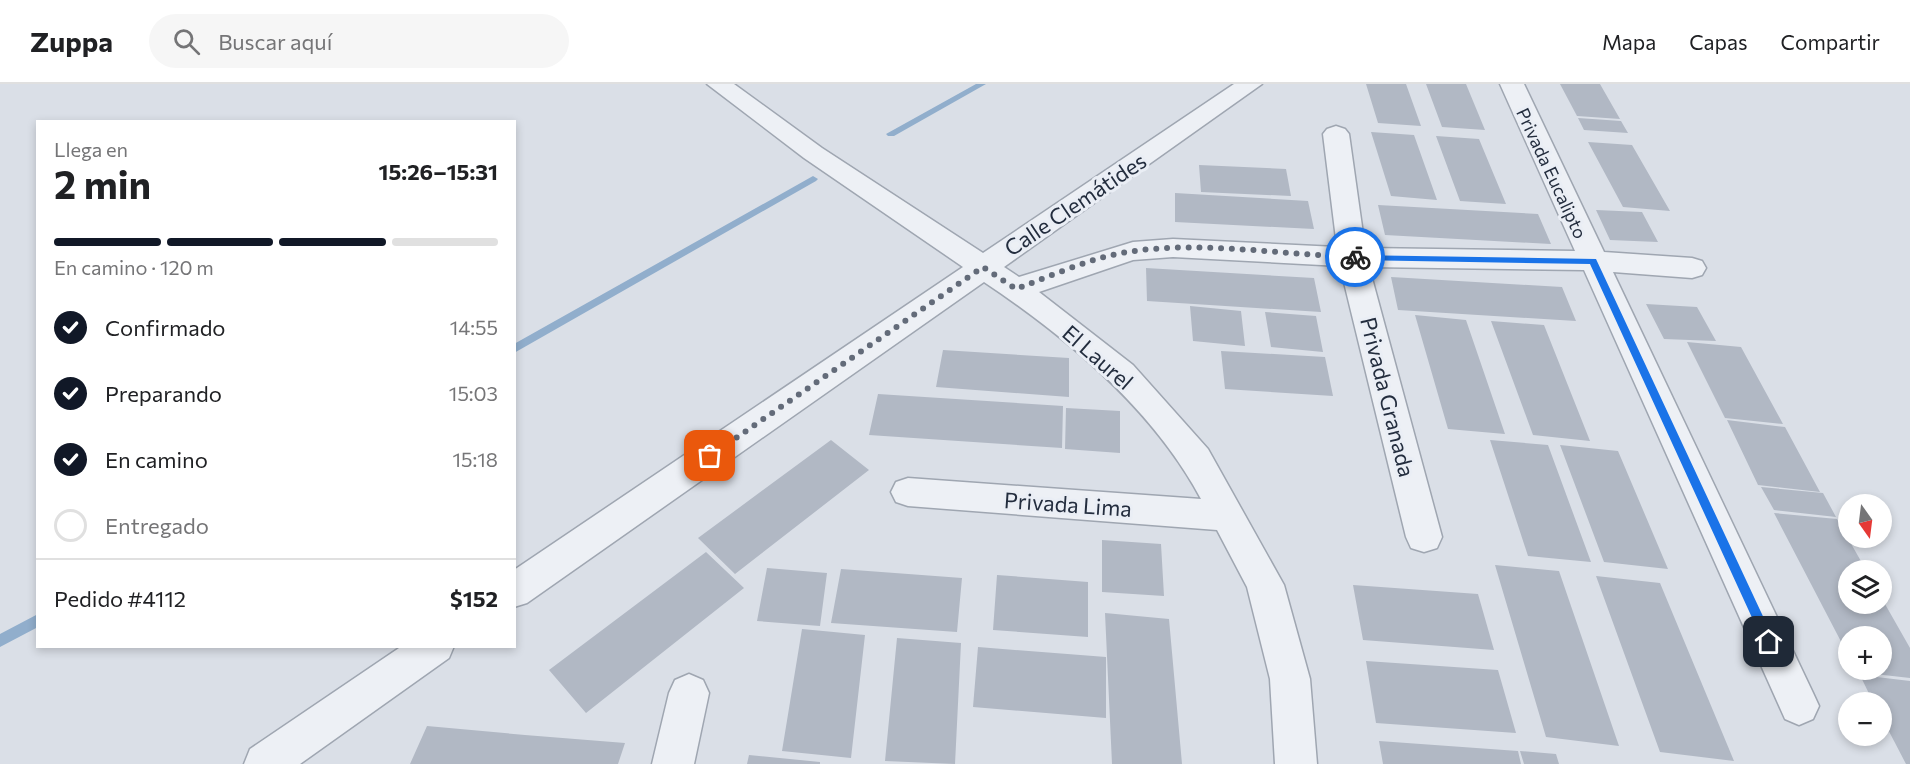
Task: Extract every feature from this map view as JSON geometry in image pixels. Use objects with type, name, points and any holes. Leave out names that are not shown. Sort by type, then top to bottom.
[{"type":"street","name":"Calle Clemátides","points":[[516,590],[1250,84]]},
{"type":"street","name":"Privada Eucalipto","points":[[1512,84],[1799,706]]},
{"type":"street","name":"El Laurel","points":[[723,85],[813,153],[1016,289],[1122,373],[1196,458],[1265,585],[1290,679],[1296,764]]},
{"type":"street","name":"Privada Granada","points":[[1336,134],[1352,257],[1424,537]]},
{"type":"street","points":[[1016,289],[1096,261],[1133,251],[1173,248],[1352,257],[1593,261],[1692,268]]},
{"type":"street","name":"Privada Lima","points":[[908,492],[1228,516]]},
{"type":"street","points":[[265,764],[432,648]]},
{"type":"street","points":[[673,764],[689,693]]},
{"type":"building","points":[[1366,84],[1406,84],[1421,126],[1378,123]]},
{"type":"building","points":[[1426,84],[1466,84],[1485,130],[1442,127]]},
{"type":"building","points":[[1560,84],[1600,84],[1620,119],[1577,116]]},
{"type":"building","points":[[1578,118],[1621,121],[1628,133],[1584,130]]},
{"type":"building","points":[[1371,132],[1414,135],[1437,200],[1391,196]]},
{"type":"building","points":[[1436,136],[1479,139],[1506,204],[1460,201]]},
{"type":"building","points":[[1588,142],[1632,145],[1670,211],[1623,207]]},
{"type":"building","points":[[1199,165],[1286,169],[1291,196],[1201,192]]},
{"type":"building","points":[[1175,193],[1308,201],[1314,229],[1175,222]]},
{"type":"building","points":[[1378,205],[1538,214],[1551,244],[1385,235]]},
{"type":"building","points":[[1596,210],[1642,212],[1658,242],[1610,240]]},
{"type":"building","points":[[1146,268],[1314,278],[1321,312],[1147,301]]},
{"type":"building","points":[[1391,277],[1562,287],[1576,321],[1398,310]]},
{"type":"building","points":[[1646,304],[1697,307],[1716,341],[1664,339]]},
{"type":"building","points":[[1190,306],[1241,311],[1245,346],[1193,341]]},
{"type":"building","points":[[1265,312],[1316,316],[1323,352],[1271,347]]},
{"type":"building","points":[[1415,315],[1466,320],[1505,434],[1448,429]]},
{"type":"building","points":[[1491,321],[1544,325],[1590,441],[1533,435]]},
{"type":"building","points":[[1687,342],[1741,347],[1783,424],[1725,418]]},
{"type":"building","points":[[943,350],[1069,358],[1069,397],[936,387]]},
{"type":"building","points":[[1221,351],[1325,357],[1333,396],[1225,389]]},
{"type":"building","points":[[878,394],[1063,406],[1062,448],[869,435]]},
{"type":"building","points":[[1066,408],[1120,411],[1120,453],[1065,449]]},
{"type":"building","points":[[1727,420],[1785,427],[1820,492],[1758,485]]},
{"type":"building","points":[[831,440],[869,470],[735,574],[698,538]]},
{"type":"building","points":[[1490,440],[1548,445],[1591,562],[1528,556]]},
{"type":"building","points":[[1560,445],[1618,451],[1668,569],[1604,562]]},
{"type":"building","points":[[1761,487],[1823,493],[1836,517],[1774,510]]},
{"type":"building","points":[[1774,513],[1837,519],[1838,548],[1853,548],[1860,560],[1838,560],[1838,614],[1891,614],[1910,648],[1910,678],[1892,676],[1892,626],[1838,626],[1838,636]]},
{"type":"building","points":[[1102,540],[1161,544],[1164,596],[1102,592]]},
{"type":"building","points":[[706,552],[744,588],[586,713],[549,670]]},
{"type":"building","points":[[1495,565],[1559,571],[1619,746],[1546,737]]},
{"type":"building","points":[[767,568],[827,573],[820,626],[757,621]]},
{"type":"building","points":[[841,569],[962,578],[957,632],[831,623]]},
{"type":"building","points":[[997,575],[1088,582],[1088,637],[993,630]]},
{"type":"building","points":[[1596,576],[1660,583],[1734,761],[1660,752]]},
{"type":"building","points":[[1353,585],[1478,594],[1494,650],[1363,640]]},
{"type":"building","points":[[1105,613],[1169,619],[1182,764],[1112,764]]},
{"type":"building","points":[[802,629],[865,635],[851,758],[782,751]]},
{"type":"building","points":[[897,638],[961,643],[955,764],[885,761]]},
{"type":"building","points":[[978,647],[1106,657],[1106,718],[973,707]]},
{"type":"building","points":[[1366,661],[1498,670],[1516,733],[1376,723]]},
{"type":"building","points":[[1862,680],[1910,681],[1910,764],[1906,764],[1892,737],[1892,692],[1868,692]]},
{"type":"building","points":[[427,726],[625,743],[618,764],[410,764]]},
{"type":"building","points":[[1379,741],[1518,751],[1521,764],[1383,764]]},
{"type":"building","points":[[1520,751],[1556,754],[1559,764],[1524,764]]},
{"type":"building","points":[[749,755],[820,762],[820,764],[747,764]]},
{"type":"waterway","points":[[891,134],[982,84]]},
{"type":"waterway","points":[[516,348],[813,179]]},
{"type":"waterway","points":[[0,641],[36,621]]},
{"type":"way so far","points":[[710,456],[983,267],[1016,289],[1096,261],[1133,251],[1173,248],[1355,257]]},
{"type":"route","points":[[1355,257],[1593,261],[1769,642]]}]
